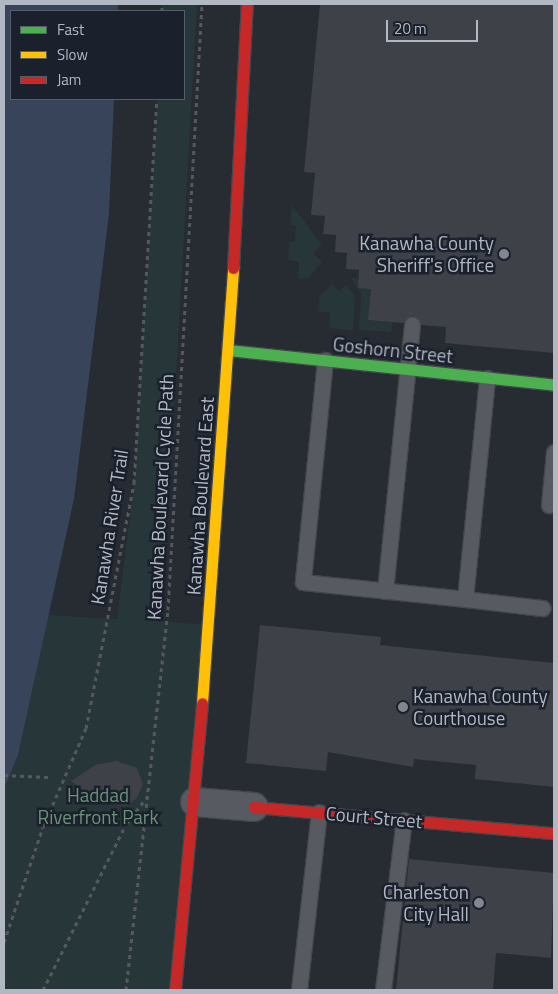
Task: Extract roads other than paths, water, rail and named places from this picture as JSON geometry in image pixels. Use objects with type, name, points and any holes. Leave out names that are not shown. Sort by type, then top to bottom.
[{"type":"main road","name":"Kanawha Boulevard East","points":[[175,990],[194,802],[229,350],[247,4]]},
{"type":"main road","name":"Goshorn Street","points":[[229,350],[554,384]]},
{"type":"main road","name":"Court Street","points":[[254,807],[554,833]]},
{"type":"street","name":"Court Street","points":[[194,802],[254,807]]},
{"type":"lane","points":[[385,591],[412,324]]},
{"type":"lane","points":[[325,360],[303,582],[542,608]]},
{"type":"lane","points":[[465,599],[486,378]]},
{"type":"lane","points":[[549,504],[554,452]]},
{"type":"lane","points":[[299,990],[319,812]]},
{"type":"lane","points":[[383,990],[404,820]]},
{"type":"water","points":[[4,4],[118,4],[118,10],[10,10],[10,100],[114,100],[109,214],[74,499],[18,755],[4,789]]},
{"type":"place","name":"Kanawha County Sheriff's Office","points":[[504,254]]},
{"type":"place","name":"Kanawha County Courthouse","points":[[403,707]]},
{"type":"place","name":"Charleston City Hall","points":[[479,903]]},
{"type":"park label","name":"Haddad Riverfront Park","points":[[98,806]]}]
